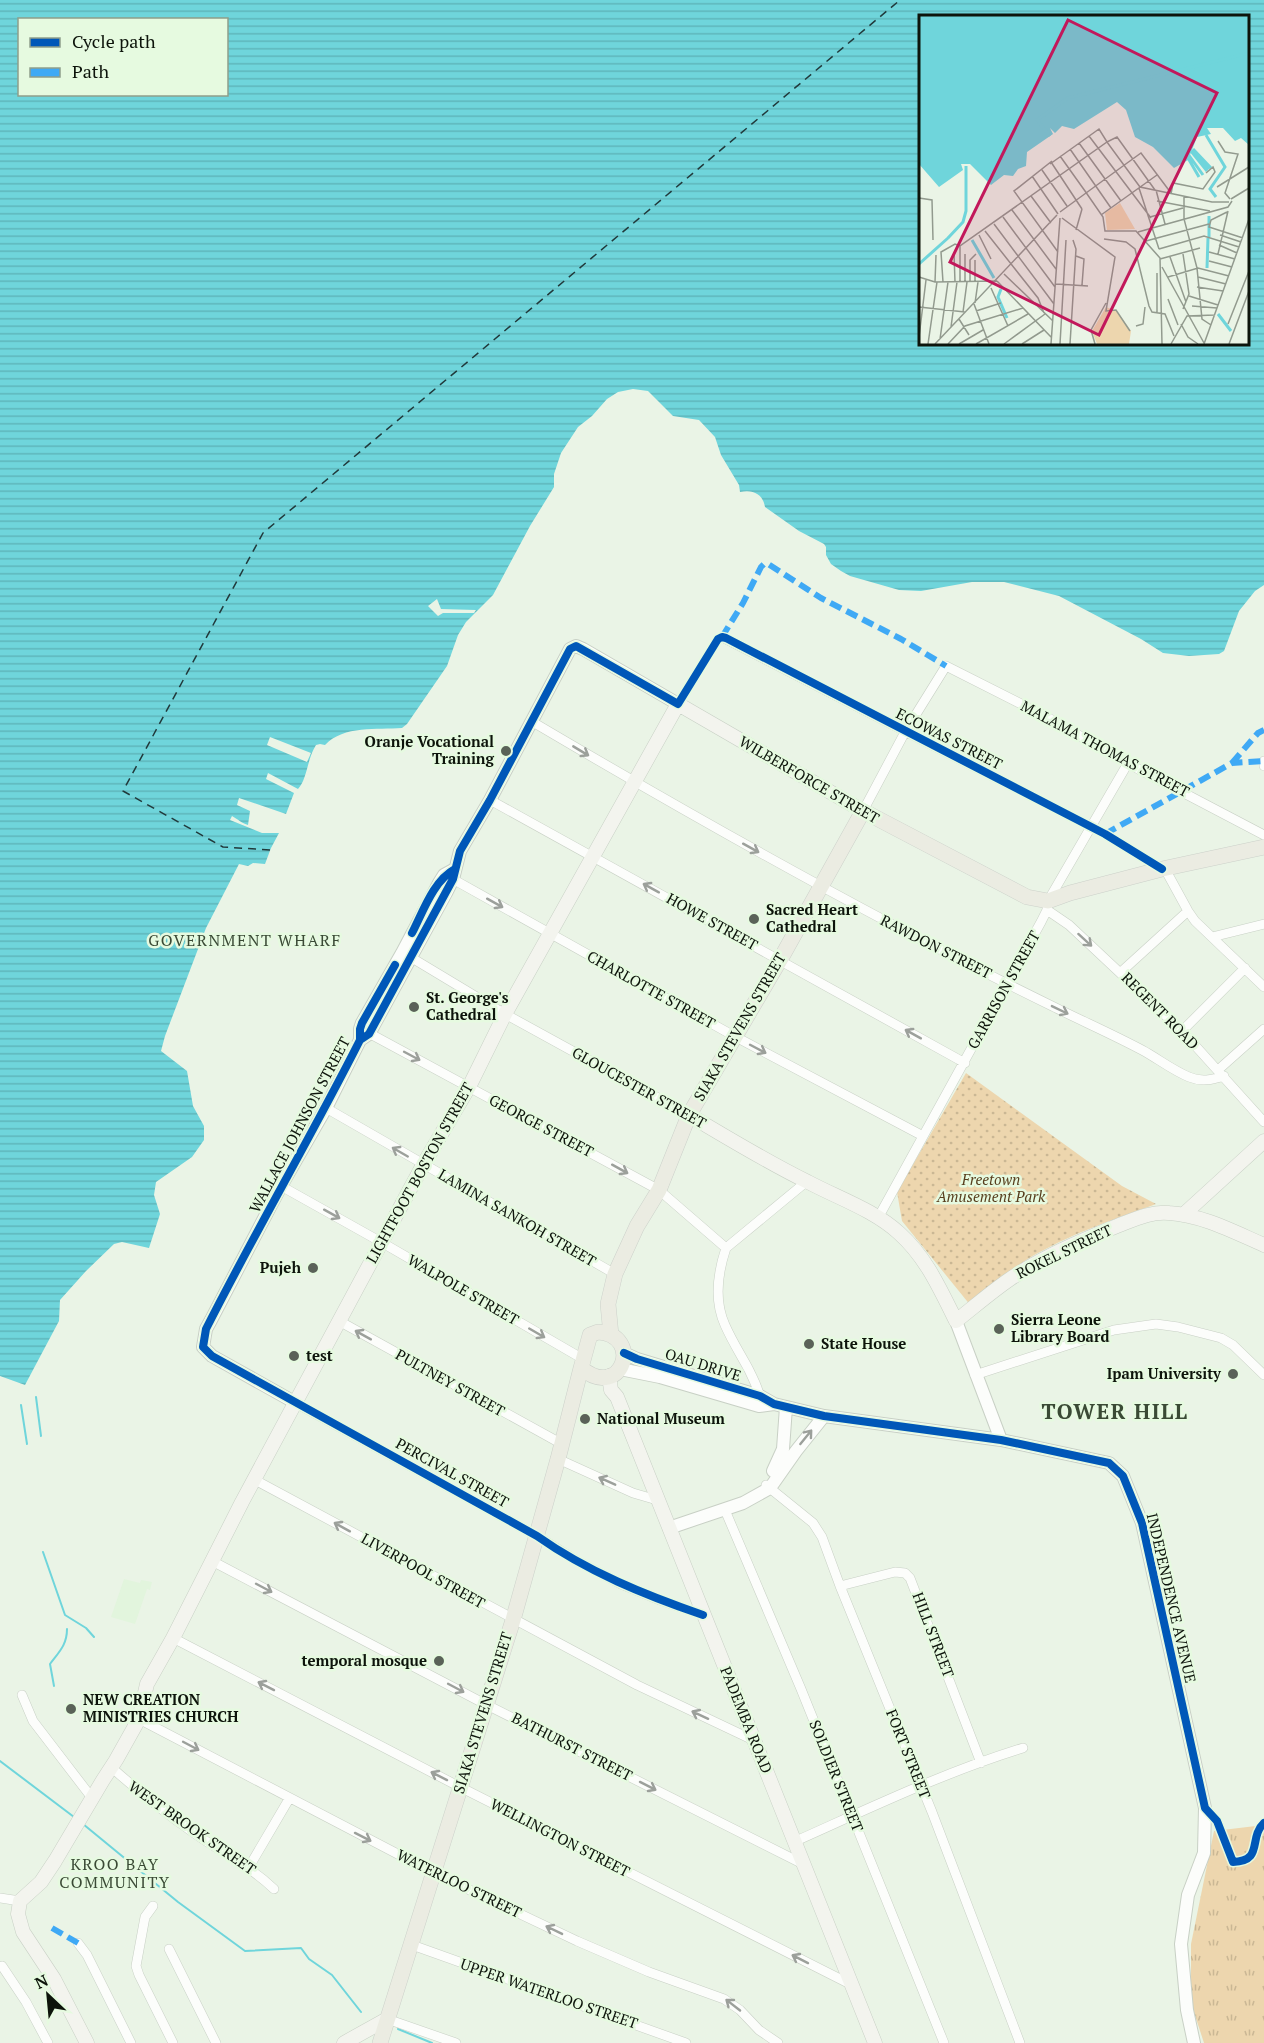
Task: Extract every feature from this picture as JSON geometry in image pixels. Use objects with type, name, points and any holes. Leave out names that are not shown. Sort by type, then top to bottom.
[{"type":"main road","name":"LIGHTFOOT BOSTON STREET","points":[[20,1901],[41,1882],[139,1719],[147,1684],[339,1321],[423,1165],[469,1087],[505,1014],[636,783],[678,704]]},
{"type":"main road","name":"WILBERFORCE STREET","points":[[678,704],[863,812],[1048,906]]},
{"type":"main road","name":"SIAKA STEVENS STREET","points":[[611,1335],[608,1304],[615,1274],[637,1226],[659,1190],[688,1115],[780,960],[819,886],[863,812]]},
{"type":"main road","points":[[1048,906],[1070,893],[1163,869],[1264,847]]},
{"type":"main road","name":"GLOUCESTER STREET","points":[[688,1115],[806,1182],[878,1218],[898,1232],[916,1251],[935,1278],[956,1321]]},
{"type":"main road","points":[[1183,1215],[1264,1141]]},
{"type":"main road","name":"ROKEL STREET","points":[[956,1321],[1010,1279],[1072,1245],[1151,1214],[1168,1212],[1183,1215],[1215,1224],[1264,1245]]},
{"type":"main road","name":"SIAKA STEVENS STREET","points":[[590,1335],[598,1317],[608,1304]]},
{"type":"main road","points":[[571,1404],[623,1364],[622,1345],[611,1335],[598,1332],[590,1335],[582,1364],[606,1375]]},
{"type":"main road","name":"SIAKA STEVENS STREET","points":[[380,2043],[513,1620],[558,1460],[582,1364]]},
{"type":"main road","name":"PADEMBA ROAD","points":[[606,1375],[604,1392],[617,1397],[753,1740],[806,1865],[875,2043]]},
{"type":"main road","points":[[20,1901],[18,1914],[23,1932],[54,1979],[87,2043]]},
{"type":"main road","points":[[344,2043],[387,2019]]},
{"type":"street","name":"LIGHTFOOT BOSTON STREET","points":[[678,704],[698,668],[718,639],[722,637]]},
{"type":"street","name":"ECOWAS STREET","points":[[722,637],[1091,826],[1163,869]]},
{"type":"street","name":"WILBERFORCE STREET","points":[[576,646],[678,704]]},
{"type":"street","name":"WALLACE JOHNSON STREET","points":[[204,1337],[281,1186],[326,1108],[363,1034],[451,874],[460,851],[490,800],[570,650],[576,646]]},
{"type":"street","name":"SIAKA STEVENS STREET","points":[[863,812],[905,732],[946,666]]},
{"type":"street","name":"MALAMA THOMAS STREET","points":[[946,666],[1045,716],[1264,835]]},
{"type":"street","name":"RAWDON STREET","points":[[531,721],[819,886],[1007,984],[1141,1050],[1189,1077],[1213,1080],[1221,1073]]},
{"type":"street","name":"GARRISON STREET","points":[[878,1218],[1128,762]]},
{"type":"street","name":"HOWE STREET","points":[[490,800],[964,1063]]},
{"type":"street","points":[[1163,869],[1188,911],[1264,987]]},
{"type":"street","name":"CHARLOTTE STREET","points":[[451,874],[551,934],[734,1036],[923,1136]]},
{"type":"street","name":"REGENT ROAD","points":[[1048,906],[1182,1031],[1264,1122]]},
{"type":"street","points":[[1121,972],[1188,911]]},
{"type":"street","points":[[1212,937],[1264,924]]},
{"type":"street","name":"GLOUCESTER STREET","points":[[407,955],[505,1014],[688,1115]]},
{"type":"street","points":[[1182,1031],[1245,968]]},
{"type":"street","points":[[1221,1073],[1264,1029]]},
{"type":"street","name":"GEORGE STREET","points":[[363,1034],[469,1087],[659,1190],[726,1248]]},
{"type":"street","name":"LAMINA SANKOH STREET","points":[[326,1108],[615,1274]]},
{"type":"street","points":[[760,1401],[752,1377],[723,1322],[720,1308],[719,1275],[726,1248],[806,1182]]},
{"type":"street","name":"WALPOLE STREET","points":[[281,1186],[381,1242],[582,1364]]},
{"type":"street","name":"PULTNEY STREET","points":[[339,1321],[562,1444]]},
{"type":"street","points":[[956,1321],[1001,1440]]},
{"type":"street","points":[[975,1375],[1114,1330],[1155,1324],[1178,1327],[1221,1338],[1233,1345],[1264,1375]]},
{"type":"street","name":"PERCIVAL STREET","points":[[204,1337],[202,1347],[212,1356],[537,1536],[577,1561],[621,1584],[703,1615]]},
{"type":"street","name":"OAU DRIVE","points":[[624,1353],[760,1401]]},
{"type":"street","name":"OAU DRIVE","points":[[606,1375],[660,1377],[780,1405]]},
{"type":"street","points":[[767,1488],[783,1449],[780,1405]]},
{"type":"street","name":"INDEPENDENCE AVENUE","points":[[780,1405],[824,1416],[1001,1440],[1109,1462],[1123,1476],[1142,1523],[1205,1808],[1217,1821],[1233,1862],[1244,1862],[1252,1855],[1258,1830],[1264,1823]]},
{"type":"street","points":[[669,1528],[751,1500],[767,1488],[824,1416]]},
{"type":"street","points":[[558,1460],[633,1493],[657,1500]]},
{"type":"street","name":"LIVERPOOL STREET","points":[[255,1480],[637,1686],[753,1740]]},
{"type":"street","name":"FORT STREET","points":[[767,1488],[818,1530],[1020,2043]]},
{"type":"street","name":"SOLDIER STREET","points":[[725,1510],[752,1570],[944,2043]]},
{"type":"street","name":"BATHURST STREET","points":[[212,1561],[485,1704],[806,1865]]},
{"type":"street","name":"HILL STREET","points":[[840,1586],[895,1572],[905,1573],[910,1578],[981,1762]]},
{"type":"street","name":"WELLINGTON STREET","points":[[173,1638],[460,1787],[852,1985]]},
{"type":"street","points":[[22,1695],[33,1720],[92,1798]]},
{"type":"street","name":"WATERLOO STREET","points":[[139,1719],[434,1873],[577,1941],[650,1972],[724,1998],[740,2010],[759,2030],[778,2043]]},
{"type":"street","points":[[796,1841],[981,1762],[1023,1748]]},
{"type":"street","name":"WEST BROOK STREET","points":[[111,1767],[194,1833],[249,1867],[274,1889]]},
{"type":"street","points":[[249,1867],[289,1799]]},
{"type":"street","points":[[1194,2043],[1187,2010],[1181,1944],[1188,1896],[1204,1853],[1205,1808]]},
{"type":"street","points":[[0,1898],[20,1901]]},
{"type":"street","points":[[153,1906],[145,1917],[136,1966],[173,2043]]},
{"type":"street","points":[[78,1944],[87,1955],[130,2043]]},
{"type":"street","name":"UPPER WATERLOO STREET","points":[[412,1945],[687,2043]]},
{"type":"street","points":[[169,1949],[216,2043]]},
{"type":"street","points":[[2,1966],[26,2002],[48,2043]]},
{"type":"street","points":[[387,2019],[456,2043]]},
{"type":"shaded area","points":[[124,1579],[140,1583],[141,1580],[152,1582],[150,1590],[147,1589],[135,1624],[111,1617]]},
{"type":"green space","name":"Freetown Amusement Park","points":[[966,1073],[1122,1186],[1156,1204],[1086,1230],[1036,1254],[1007,1274],[971,1306],[902,1221],[897,1192]]},
{"type":"green space","points":[[1264,1825],[1264,2043],[1204,2043],[1191,2003],[1191,1944],[1214,1831]]},
{"type":"water","points":[[0,0],[1264,0],[1264,585],[1255,591],[1239,611],[1224,651],[1219,654],[1189,656],[1163,653],[1059,596],[1004,582],[972,582],[921,591],[899,590],[850,576],[831,564],[824,544],[799,531],[765,507],[757,494],[749,491],[740,492],[739,485],[721,455],[715,437],[699,420],[673,416],[648,391],[633,389],[618,392],[607,399],[592,416],[578,427],[561,453],[554,474],[554,487],[493,595],[466,622],[458,635],[447,666],[407,724],[402,728],[351,731],[325,745],[316,745],[298,789],[268,773],[266,779],[294,793],[286,814],[239,798],[237,805],[250,811],[248,825],[232,816],[230,820],[262,833],[279,833],[265,864],[253,863],[248,866],[239,864],[206,928],[161,1051],[187,1071],[193,1106],[204,1126],[204,1140],[192,1157],[156,1182],[154,1195],[160,1214],[149,1248],[122,1242],[114,1244],[60,1300],[59,1321],[25,1385],[0,1376]]},
{"type":"pier","points":[[437,599],[441,609],[476,610],[474,613],[443,613],[438,616],[428,606]]},
{"type":"pier","points":[[270,737],[311,753],[307,762],[267,745]]},
{"type":"waterway","points":[[36,1397],[41,1436]]},
{"type":"waterway","points":[[21,1405],[27,1444]]},
{"type":"waterway","points":[[43,1552],[65,1615],[86,1628],[94,1637]]},
{"type":"waterway","points":[[54,1686],[50,1664],[64,1644],[67,1629]]},
{"type":"waterway","points":[[0,1761],[74,1817]]},
{"type":"waterway","points":[[83,1824],[178,1902],[245,1951],[301,1948],[309,1959],[332,1975],[361,2012]]},
{"type":"waterway","points":[[398,2029],[432,2043]]},
{"type":"ferry route","points":[[270,850],[223,847],[123,791],[263,533],[900,0]]},
{"type":"marked path","points":[[722,637],[761,567],[768,564],[821,598],[901,639],[946,666]]},
{"type":"marked path","points":[[1232,763],[1258,733],[1264,730]]},
{"type":"marked path","points":[[1105,834],[1232,763],[1263,761]]},
{"type":"marked path","points":[[52,1928],[78,1943]]},
{"type":"cycle path","points":[[360,1040],[369,1034],[453,879],[460,851],[490,800],[570,649],[576,646],[678,704],[718,639],[726,638],[1105,834],[1162,869]]},
{"type":"cycle path","points":[[412,933],[435,889],[447,874],[455,869]]},
{"type":"cycle path","points":[[395,965],[362,1023],[360,1040],[206,1329],[203,1347],[212,1356],[537,1536],[576,1561],[638,1591],[703,1615]]},
{"type":"cycle path","points":[[624,1353],[637,1359],[760,1396],[774,1404],[824,1416],[1001,1440],[1109,1463],[1123,1476],[1142,1523],[1205,1808],[1217,1821],[1233,1862],[1249,1858],[1259,1829],[1264,1823]]},
{"type":"place","name":"Oranje Vocational Training","points":[[506,751]]},
{"type":"place","name":"Sacred Heart Cathedral","points":[[754,919]]},
{"type":"place","name":"St. George's Cathedral","points":[[414,1007]]},
{"type":"place","name":"Pujeh","points":[[313,1268]]},
{"type":"place","name":"Sierra Leone Library Board","points":[[999,1329]]},
{"type":"place","name":"State House","points":[[809,1344]]},
{"type":"place","name":"test","points":[[294,1356]]},
{"type":"place","name":"Ipam University","points":[[1233,1374]]},
{"type":"place","name":"National Museum","points":[[585,1419]]},
{"type":"place","name":"temporal mosque","points":[[439,1661]]},
{"type":"place","name":"NEW CREATION MINISTRIES CHURCH","points":[[71,1709]]},
{"type":"district","name":"GOVERNMENT WHARF","points":[[245,940]]},
{"type":"district","name":"TOWER HILL","points":[[1115,1412]]},
{"type":"district","name":"KROO BAY COMMUNITY","points":[[115,1873]]}]
